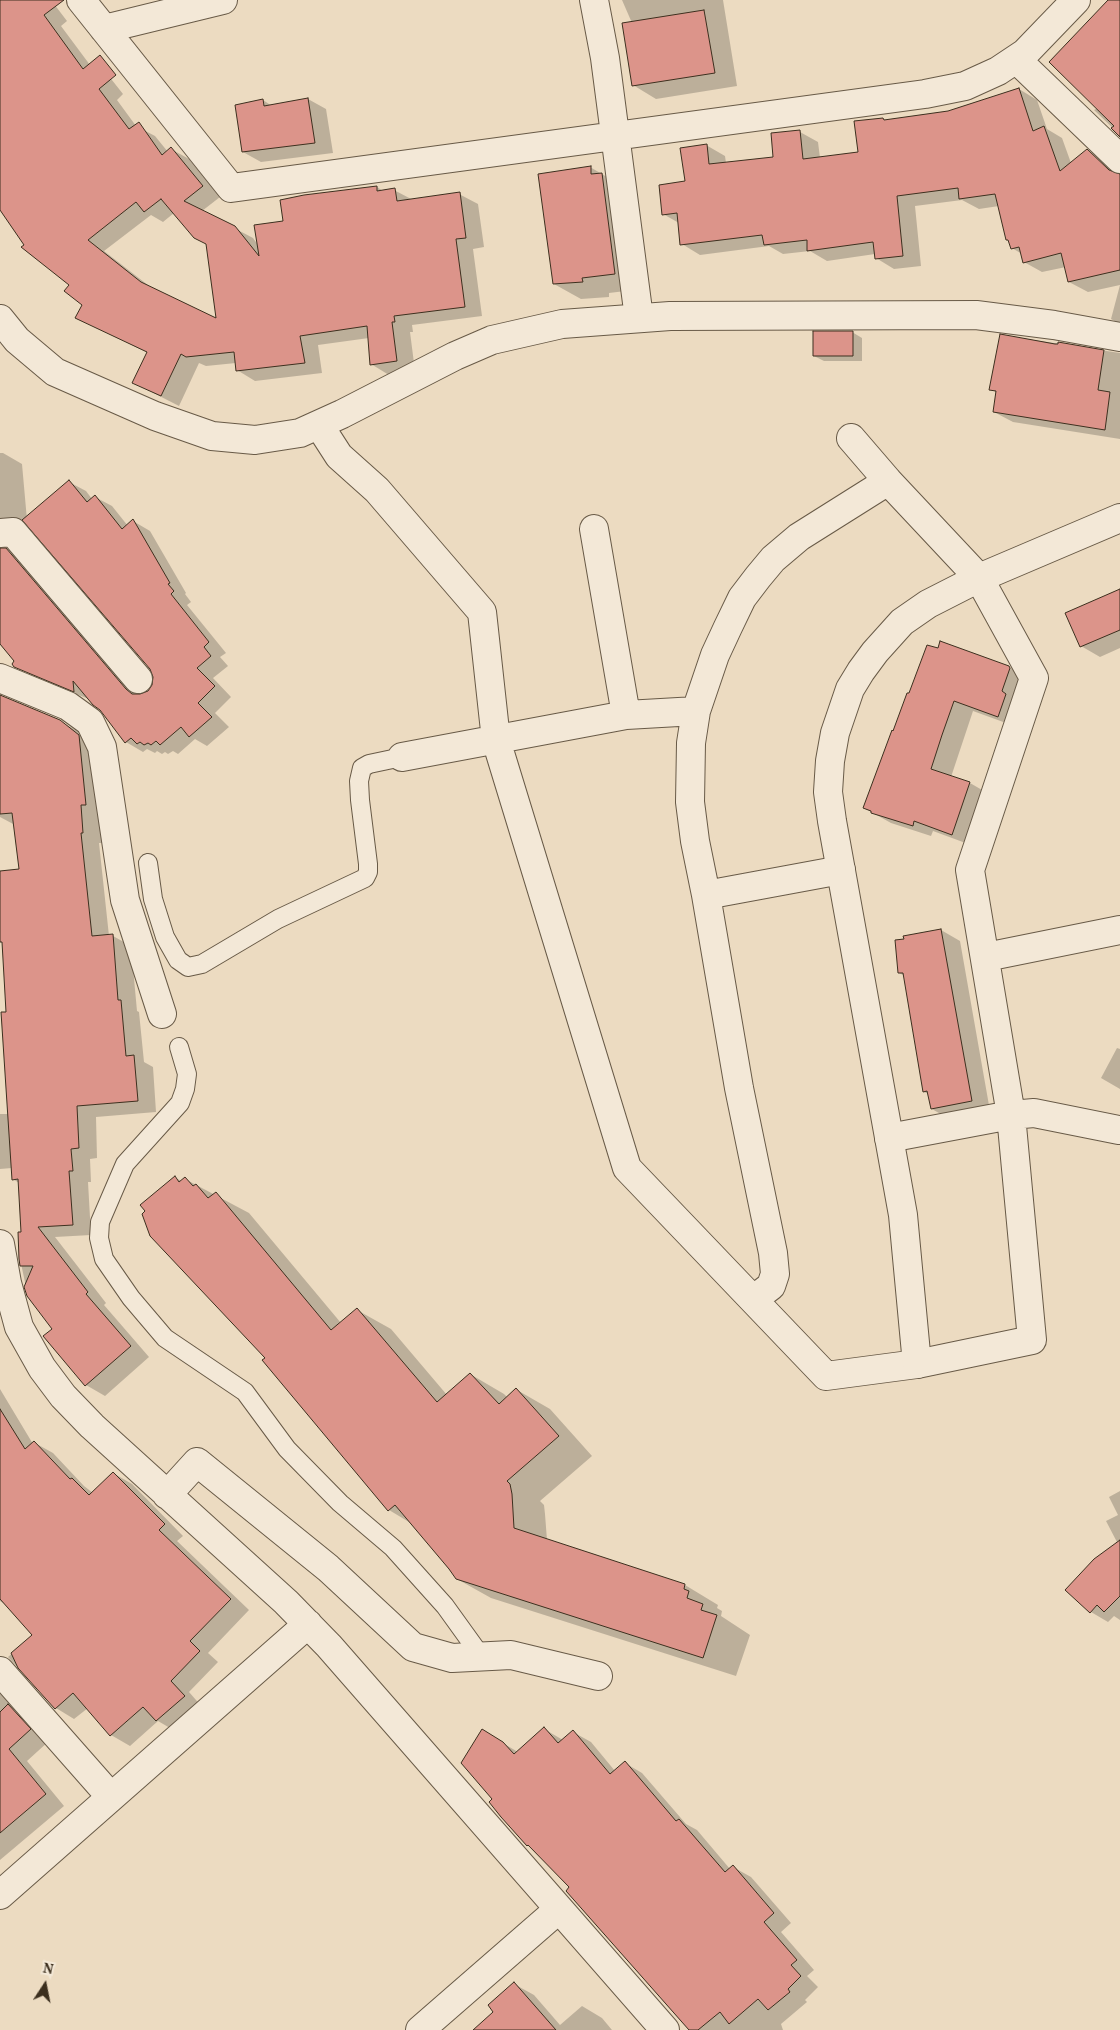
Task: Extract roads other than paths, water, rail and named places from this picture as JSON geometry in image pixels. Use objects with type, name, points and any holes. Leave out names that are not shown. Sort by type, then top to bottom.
[{"type":"street","points":[[81,0],[231,188],[916,95],[965,86],[998,71],[1025,53],[1076,0]]},
{"type":"street","points":[[104,29],[223,0]]},
{"type":"street","points":[[594,0],[605,58],[639,318]]},
{"type":"street","points":[[1016,59],[1120,159]]},
{"type":"street","points":[[0,319],[17,340],[55,372],[155,416],[212,436],[255,440],[300,433],[319,425],[455,356],[492,340],[562,324],[680,316],[976,315],[1054,325],[1120,337]]},
{"type":"street","points":[[319,425],[339,456],[377,490],[482,612],[496,740],[627,1168],[826,1376],[917,1364],[1032,1340],[1011,1115],[970,870],[1034,678],[979,578],[888,481],[851,438]]},
{"type":"street","points":[[754,1299],[771,1286],[775,1274],[773,1253],[739,1088],[695,841],[690,802],[691,742],[696,711],[715,655],[742,598],[758,576],[773,559],[799,537],[888,481]]},
{"type":"street","points":[[917,1364],[903,1216],[828,792],[830,761],[835,733],[850,689],[875,652],[902,622],[928,604],[979,578],[1120,518]]},
{"type":"street","points":[[594,529],[626,715]]},
{"type":"street","points":[[0,532],[13,532],[138,679]]},
{"type":"street","points":[[0,678],[68,706],[90,722],[102,747],[125,900],[162,1014]]},
{"type":"street","points":[[402,757],[626,715],[696,711]]},
{"type":"street","points":[[706,895],[841,870]]},
{"type":"street","points":[[986,957],[1120,930]]},
{"type":"street","points":[[889,1138],[1011,1115],[1034,1113],[1119,1130]]},
{"type":"street","points":[[0,1244],[7,1283],[19,1327],[42,1368],[63,1396],[308,1624],[665,2030]]},
{"type":"street","points":[[167,1494],[197,1462],[328,1568],[413,1647],[452,1658],[511,1655],[598,1676]]},
{"type":"street","points":[[0,1895],[308,1624]]},
{"type":"street","points":[[0,1671],[111,1797]]},
{"type":"street","points":[[420,2030],[559,1909]]},
{"type":"lane","points":[[148,863],[153,900],[165,937],[178,960],[188,967],[202,964],[278,919],[365,878],[368,872],[368,864],[360,800],[359,781],[362,768],[369,764],[402,757]]},
{"type":"lane","points":[[179,1047],[188,1074],[185,1089],[180,1103],[125,1164],[100,1222],[99,1238],[104,1259],[131,1298],[165,1338],[245,1392],[287,1449],[340,1503],[393,1548],[445,1606],[481,1656]]}]
